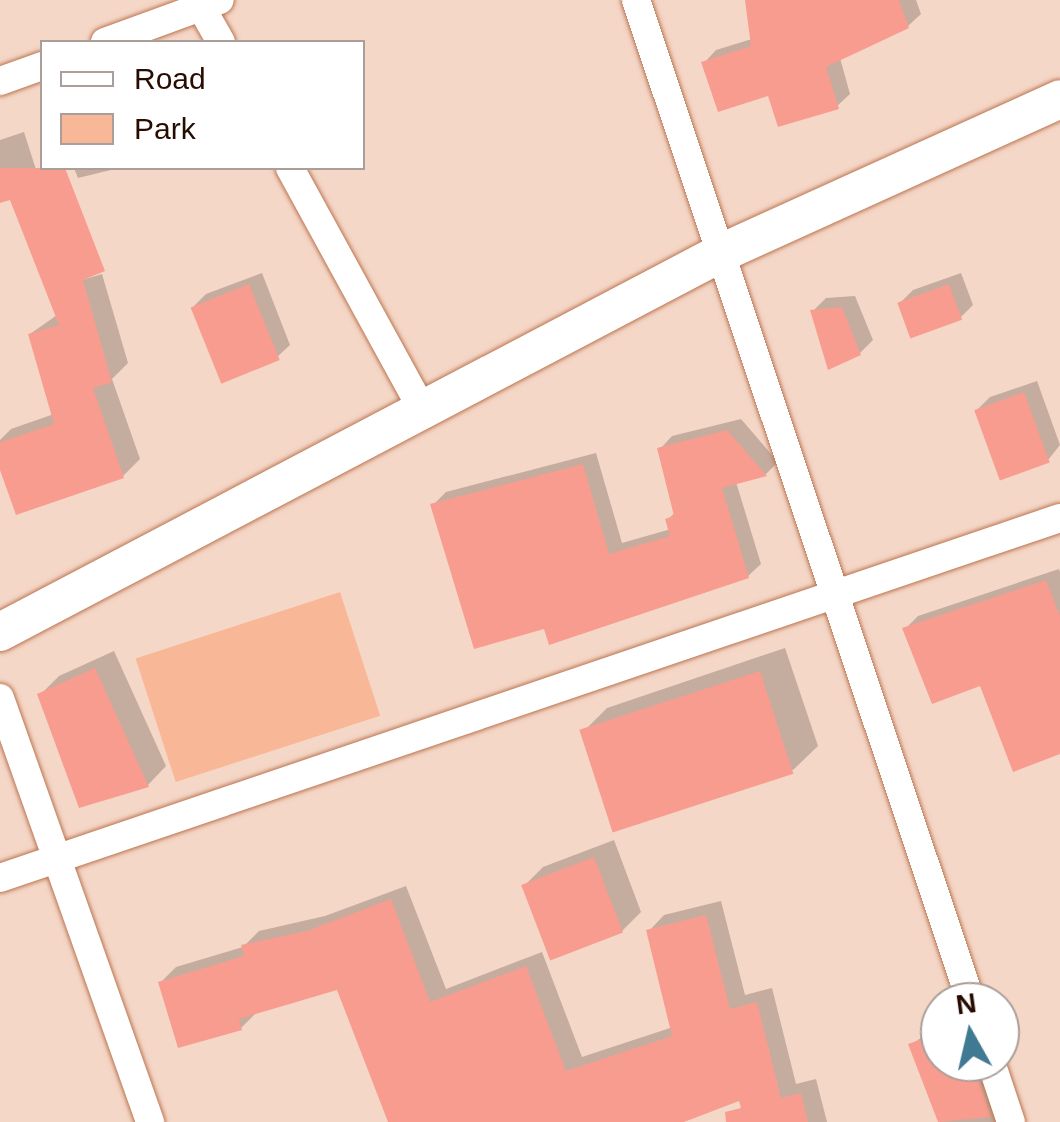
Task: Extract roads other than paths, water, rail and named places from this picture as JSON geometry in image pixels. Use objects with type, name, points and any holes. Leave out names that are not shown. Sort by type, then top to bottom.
[{"type":"street","points":[[636,0],[964,982]]},
{"type":"street","points":[[110,40],[211,3],[220,40]]},
{"type":"street","points":[[0,81],[40,67]]},
{"type":"street","points":[[0,632],[421,406],[722,253],[1060,100]]},
{"type":"street","points":[[291,170],[421,406]]},
{"type":"street","points":[[0,878],[1060,518]]},
{"type":"street","points":[[0,698],[150,1122]]},
{"type":"street","points":[[998,1082],[1011,1122]]}]
